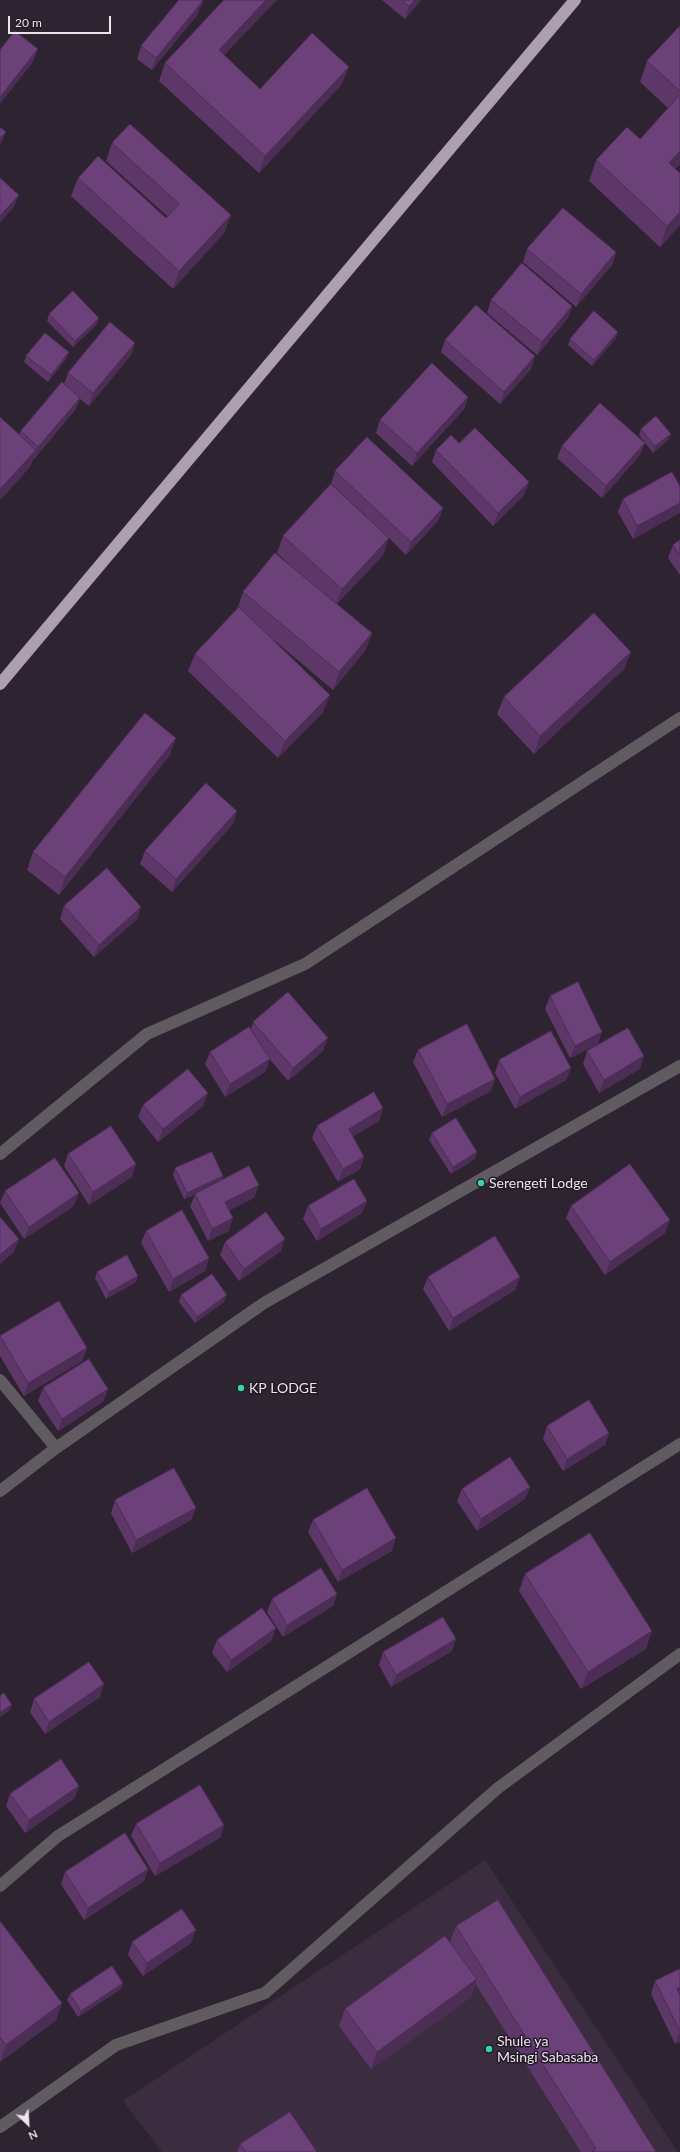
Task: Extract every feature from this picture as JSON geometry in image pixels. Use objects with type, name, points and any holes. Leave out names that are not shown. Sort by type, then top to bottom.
[{"type":"highway","points":[[0,684],[575,0]]},
{"type":"street","points":[[0,1154],[146,1034],[305,964],[680,718]]},
{"type":"street","points":[[0,1491],[56,1448],[264,1303],[680,1066]]},
{"type":"street","points":[[0,1380],[56,1448]]},
{"type":"street","points":[[0,1886],[58,1836],[680,1444]]},
{"type":"street","points":[[0,2127],[116,2045],[265,1993],[498,1788],[680,1654]]},
{"type":"shaded area","points":[[485,1860],[678,2152],[162,2152],[123,2101]]},
{"type":"building","points":[[179,0],[203,1],[156,58],[141,46]]},
{"type":"building","points":[[224,0],[266,0],[219,50],[260,89],[312,33],[349,67],[265,156],[165,63]]},
{"type":"building","points":[[402,0],[415,0],[409,6]]},
{"type":"building","points":[[680,26],[680,91],[647,61]]},
{"type":"building","points":[[15,31],[38,49],[0,97],[0,50]]},
{"type":"building","points":[[680,95],[680,151],[669,163],[680,173],[680,212],[667,226],[596,160],[627,127],[640,139]]},
{"type":"building","points":[[130,124],[231,215],[179,271],[78,178],[98,156],[166,218],[179,204],[112,143]]},
{"type":"building","points":[[0,127],[6,132],[0,138]]},
{"type":"building","points":[[0,178],[19,195],[0,216]]},
{"type":"building","points":[[563,208],[616,252],[581,294],[527,249]]},
{"type":"building","points":[[522,263],[572,306],[542,342],[491,300]]},
{"type":"building","points":[[73,291],[99,318],[75,341],[49,314]]},
{"type":"building","points":[[476,305],[535,356],[504,392],[445,340]]},
{"type":"building","points":[[594,311],[618,332],[594,360],[570,339]]},
{"type":"building","points":[[110,322],[135,343],[93,393],[68,373]]},
{"type":"building","points":[[45,333],[69,352],[51,375],[26,356]]},
{"type":"building","points":[[432,363],[468,397],[417,453],[380,420]]},
{"type":"building","points":[[62,382],[80,398],[38,447],[21,431]]},
{"type":"building","points":[[600,403],[645,443],[606,486],[562,446]]},
{"type":"building","points":[[656,416],[671,434],[655,446],[641,429]]},
{"type":"building","points":[[0,417],[36,450],[0,489]]},
{"type":"building","points":[[475,428],[529,482],[498,513],[436,450],[451,435],[459,443]]},
{"type":"building","points":[[367,437],[443,508],[411,542],[335,471]]},
{"type":"building","points":[[672,472],[680,486],[680,503],[637,526],[623,499]]},
{"type":"building","points":[[331,484],[389,538],[342,589],[283,536]]},
{"type":"building","points":[[680,540],[680,556],[673,545]]},
{"type":"building","points":[[275,553],[372,633],[339,672],[243,592]]},
{"type":"building","points":[[239,607],[330,695],[285,741],[195,654]]},
{"type":"building","points":[[594,613],[631,652],[540,736],[504,697]]},
{"type":"building","points":[[145,713],[176,738],[65,877],[33,852]]},
{"type":"building","points":[[206,783],[237,811],[176,879],[145,851]]},
{"type":"building","points":[[107,868],[141,907],[99,945],[64,906]]},
{"type":"building","points":[[578,982],[602,1032],[575,1046],[550,996]]},
{"type":"building","points":[[288,992],[328,1038],[293,1068],[253,1022]]},
{"type":"building","points":[[467,1024],[495,1079],[447,1104],[418,1050]]},
{"type":"building","points":[[249,1027],[270,1059],[230,1084],[210,1052]]},
{"type":"building","points":[[628,1028],[644,1056],[604,1080],[587,1051]]},
{"type":"building","points":[[551,1031],[571,1068],[520,1097],[499,1060]]},
{"type":"building","points":[[188,1069],[208,1093],[163,1129],[143,1105]]},
{"type":"building","points":[[374,1092],[383,1108],[349,1129],[364,1157],[343,1169],[317,1126]]},
{"type":"building","points":[[456,1118],[477,1152],[453,1167],[432,1133]]},
{"type":"building","points":[[111,1126],[136,1164],[93,1192],[68,1154]]},
{"type":"building","points":[[212,1152],[223,1176],[187,1193],[175,1168]]},
{"type":"building","points":[[55,1158],[79,1193],[29,1227],[5,1191]]},
{"type":"building","points":[[630,1164],[670,1220],[610,1262],[571,1206]]},
{"type":"building","points":[[249,1166],[259,1185],[225,1202],[233,1218],[212,1229],[195,1194]]},
{"type":"building","points":[[354,1179],[367,1201],[321,1229],[308,1206]]},
{"type":"building","points":[[182,1210],[209,1258],[173,1279],[146,1231]]},
{"type":"building","points":[[266,1212],[285,1239],[244,1269],[225,1242]]},
{"type":"building","points":[[0,1217],[19,1239],[0,1255]]},
{"type":"building","points":[[495,1236],[520,1277],[453,1318],[428,1277]]},
{"type":"building","points":[[127,1255],[138,1276],[109,1292],[97,1272]]},
{"type":"building","points":[[212,1274],[227,1295],[197,1317],[181,1295]]},
{"type":"building","points":[[59,1301],[87,1348],[28,1383],[0,1336]]},
{"type":"building","points":[[89,1359],[108,1389],[62,1419],[43,1388]]},
{"type":"building","points":[[589,1400],[609,1433],[567,1459],[547,1426]]},
{"type":"building","points":[[510,1457],[530,1487],[481,1519],[462,1489]]},
{"type":"building","points":[[174,1468],[196,1508],[136,1540],[115,1500]]},
{"type":"building","points":[[367,1488],[396,1538],[342,1570],[313,1520]]},
{"type":"building","points":[[590,1533],[652,1631],[588,1672],[525,1574]]},
{"type":"building","points":[[321,1568],[337,1594],[287,1625],[272,1599]]},
{"type":"building","points":[[262,1608],[276,1628],[231,1660],[217,1640]]},
{"type":"building","points":[[443,1617],[456,1639],[396,1675],[383,1652]]},
{"type":"building","points":[[89,1662],[104,1684],[49,1722],[34,1699]]},
{"type":"building","points":[[4,1693],[12,1705],[0,1712],[0,1696]]},
{"type":"building","points":[[61,1759],[79,1786],[29,1820],[10,1794]]},
{"type":"building","points":[[200,1785],[224,1825],[160,1863],[136,1824]]},
{"type":"building","points":[[125,1833],[148,1869],[88,1908],[65,1872]]},
{"type":"building","points":[[498,1900],[656,2152],[592,2152],[596,2149],[456,1926]]},
{"type":"building","points":[[182,1909],[196,1930],[147,1963],[132,1942]]},
{"type":"building","points":[[0,1921],[62,2003],[6,2045],[0,2037]]},
{"type":"building","points":[[445,1936],[477,1979],[377,2052],[345,2009]]},
{"type":"building","points":[[112,1966],[123,1983],[81,2011],[70,1994]]},
{"type":"building","points":[[680,1969],[680,1987],[677,1989],[680,1995],[680,2031],[655,1981]]},
{"type":"building","points":[[290,2112],[317,2152],[246,2152],[240,2144]]},
{"type":"place","name":"Serengeti Lodge","points":[[481,1183]]},
{"type":"place","name":"KP LODGE","points":[[241,1388]]},
{"type":"place","name":"Shule ya Msingi Sabasaba","points":[[489,2049]]}]
